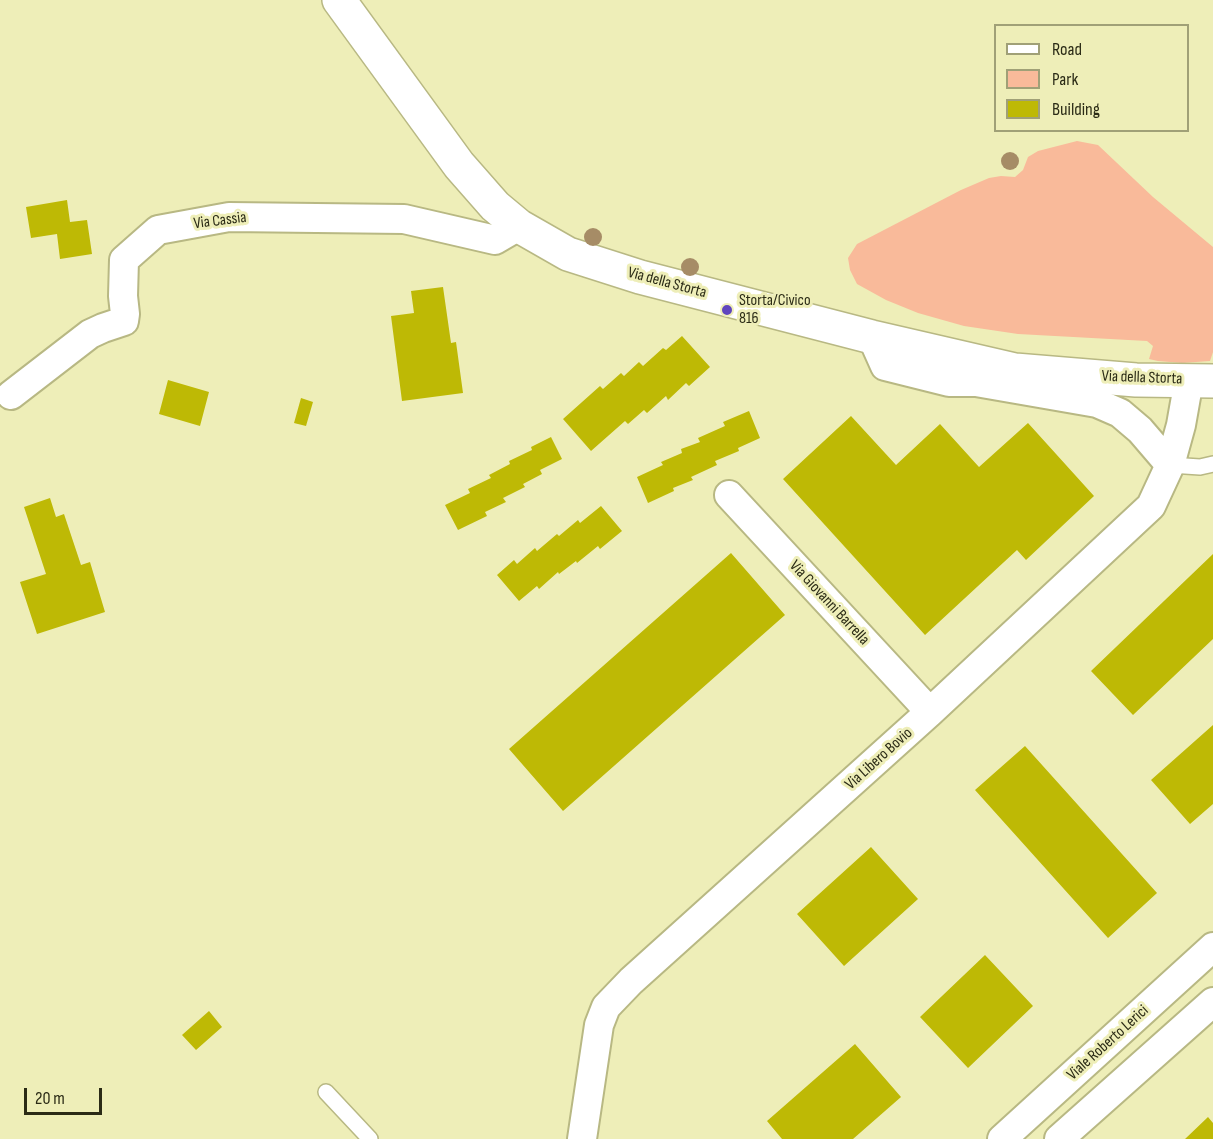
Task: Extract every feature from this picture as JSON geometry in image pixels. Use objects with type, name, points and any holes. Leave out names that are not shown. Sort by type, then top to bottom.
[{"type":"main road","name":"Via della Storta","points":[[339,0],[459,165],[495,206],[519,226],[568,254],[640,277],[872,337],[1015,370],[1136,380],[1201,380]]},
{"type":"street","name":"Via Cassia","points":[[11,395],[90,334],[124,321],[124,260],[158,230],[229,217],[404,219],[495,240],[519,226]]},
{"type":"street","points":[[872,337],[885,366],[949,381],[976,382],[1097,403],[1120,413],[1140,430],[1170,465]]},
{"type":"street","name":"Via Libero Bovio","points":[[582,1139],[599,1025],[606,1007],[631,981],[930,712],[1151,506],[1170,465],[1181,425],[1201,380]]},
{"type":"street","name":"Via Giovanni Barrella","points":[[729,495],[930,712]]},
{"type":"street","name":"Viale Roberto Lerici","points":[[1002,1139],[1213,947]]},
{"type":"street","points":[[1059,1139],[1213,1002]]},
{"type":"lane","points":[[1170,465],[1200,467],[1213,464]]},
{"type":"lane","points":[[326,1092],[370,1139]]},
{"type":"green space","points":[[1077,141],[1098,145],[1153,197],[1213,247],[1213,352],[1210,361],[1182,363],[1149,359],[1153,346],[1147,341],[1018,334],[964,326],[918,313],[886,300],[857,284],[850,270],[848,258],[857,244],[989,178],[1015,177],[1023,170],[1028,157],[1038,151]]},
{"type":"building","points":[[67,200],[70,222],[87,220],[92,254],[60,259],[57,234],[31,238],[26,207]]},
{"type":"building","points":[[443,287],[451,343],[456,342],[463,393],[402,401],[391,316],[414,313],[411,291]]},
{"type":"building","points":[[682,336],[710,367],[689,386],[686,383],[668,400],[666,396],[647,413],[644,410],[628,424],[625,421],[591,451],[563,419],[600,386],[603,389],[621,373],[624,376],[639,362],[643,366],[663,348],[666,350]]},
{"type":"building","points":[[168,380],[209,392],[200,426],[159,414]]},
{"type":"building","points":[[301,398],[313,402],[306,426],[294,423]]},
{"type":"building","points":[[749,411],[760,438],[738,448],[739,451],[715,461],[717,465],[691,477],[693,480],[673,488],[674,491],[648,503],[637,477],[663,465],[661,462],[682,453],[681,449],[700,442],[698,438],[725,426],[723,422]]},
{"type":"building","points":[[851,416],[896,465],[940,424],[979,467],[1028,423],[1094,496],[1026,560],[1017,550],[925,635],[783,479]]},
{"type":"building","points":[[551,437],[562,459],[540,470],[542,474],[523,484],[525,487],[503,498],[506,502],[485,512],[487,516],[458,530],[445,505],[470,493],[468,489],[491,478],[489,475],[510,464],[509,461],[532,450],[531,447]]},
{"type":"building","points":[[50,498],[56,517],[64,514],[81,565],[90,562],[105,612],[37,634],[20,582],[46,574],[24,507]]},
{"type":"building","points":[[601,506],[622,531],[600,549],[598,546],[577,563],[576,561],[559,574],[558,572],[539,589],[537,586],[519,601],[497,575],[514,560],[517,564],[535,548],[537,551],[557,534],[559,536],[578,520],[580,523]]},
{"type":"building","points":[[731,553],[785,615],[563,811],[509,749]]},
{"type":"building","points":[[1213,554],[1213,639],[1133,715],[1091,671]]},
{"type":"building","points":[[1213,725],[1213,804],[1190,824],[1151,780]]},
{"type":"building","points":[[1025,746],[1157,893],[1108,938],[975,790]]},
{"type":"building","points":[[871,847],[918,899],[844,966],[797,914]]},
{"type":"building","points":[[985,955],[1033,1006],[968,1068],[920,1017]]},
{"type":"building","points":[[209,1011],[222,1027],[196,1050],[182,1035]]},
{"type":"building","points":[[855,1044],[901,1097],[853,1139],[782,1139],[767,1121]]},
{"type":"building","points":[[1208,1117],[1213,1123],[1213,1139],[1185,1139]]},
{"type":"place","name":"Storta/Civico 816","points":[[727,310]]}]
